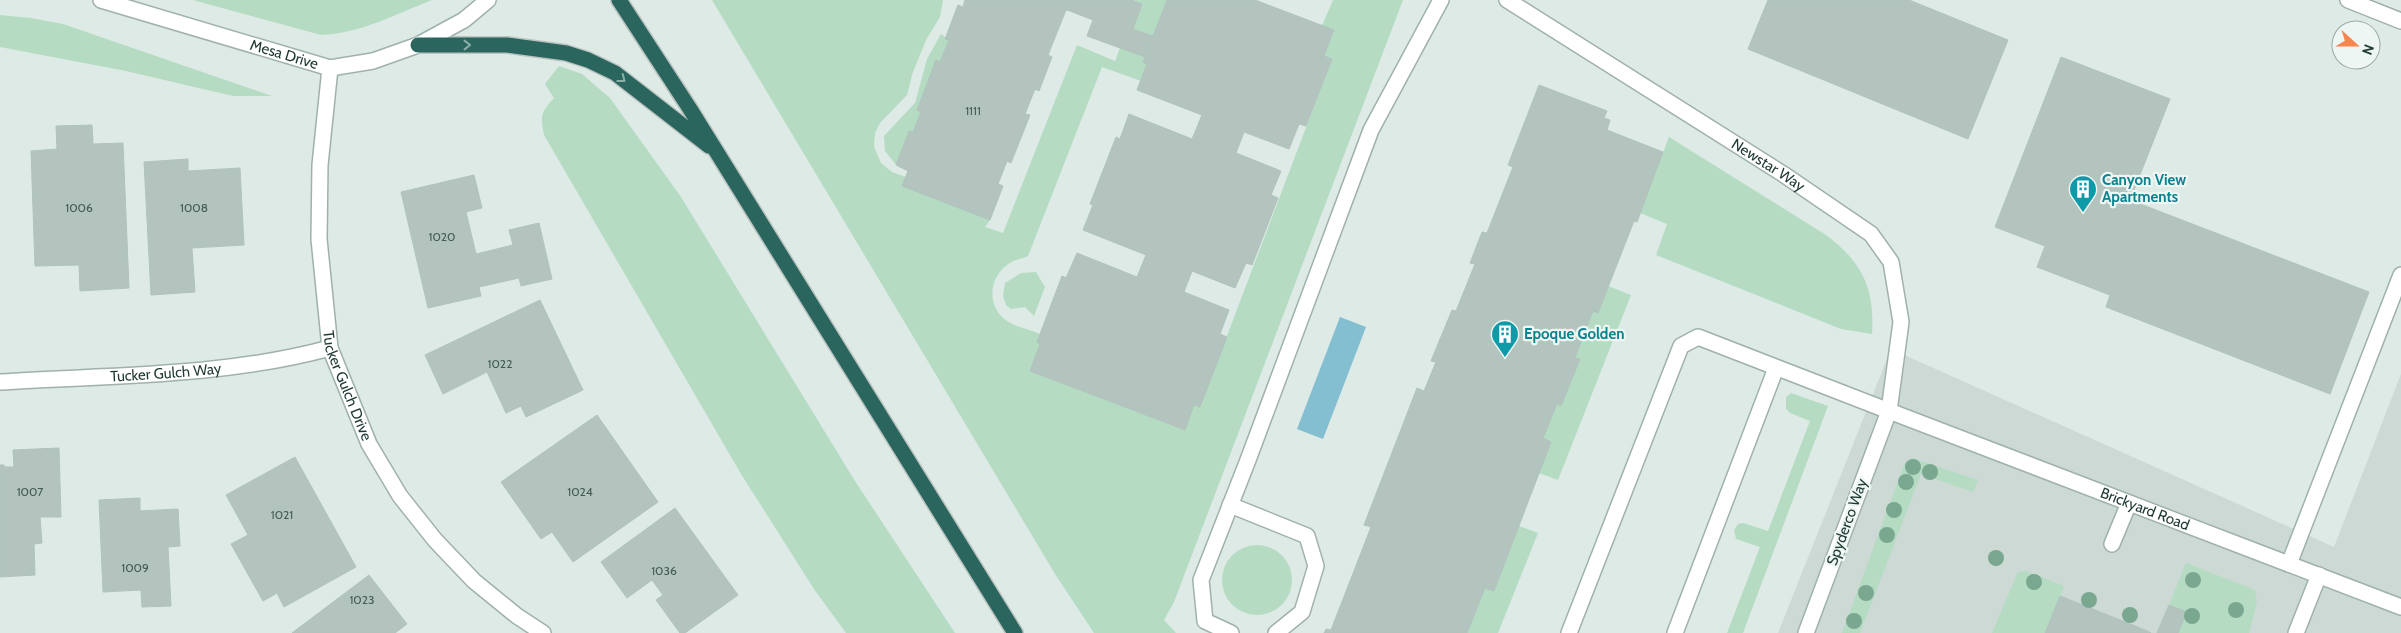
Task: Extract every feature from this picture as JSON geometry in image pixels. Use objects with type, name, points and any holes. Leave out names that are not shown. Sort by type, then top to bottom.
[{"type":"highway","points":[[619,0],[717,152],[1015,633]]},
{"type":"highway","points":[[418,45],[507,45],[566,53],[588,60],[615,73],[717,152]]},
{"type":"street","name":"Mesa Drive","points":[[101,0],[330,68],[373,61],[418,45],[464,20],[488,0]]},
{"type":"street","points":[[1231,633],[1205,620],[1201,580],[1371,130],[1441,0]]},
{"type":"street","name":"Newstar Way","points":[[1507,0],[1783,174],[1871,234],[1890,262],[1902,322],[1888,411]]},
{"type":"street","points":[[2348,0],[2401,21]]},
{"type":"street","name":"Tucker Gulch Drive","points":[[330,68],[320,166],[319,240],[330,348],[369,444],[400,496],[434,540],[474,581],[517,616],[543,633]]},
{"type":"street","points":[[2289,564],[2401,275]]},
{"type":"street","name":"Brickyard Road","points":[[1569,633],[1681,346],[1698,337],[2401,607]]},
{"type":"street","name":"Tucker Gulch Way","points":[[0,382],[218,369],[294,358],[330,348]]},
{"type":"street","points":[[1675,633],[1776,368]]},
{"type":"street","name":"Spyderco Way","points":[[1806,633],[1888,411]]},
{"type":"street","points":[[2112,544],[2129,503]]},
{"type":"street","points":[[1230,506],[1307,536],[1316,566],[1302,612],[1276,633]]},
{"type":"street","points":[[2296,633],[2319,575]]},
{"type":"shaded area","points":[[1891,349],[2334,547],[2401,374],[2401,633],[1778,633]]},
{"type":"green space","points":[[193,0],[432,0],[363,27],[335,34],[321,35]]},
{"type":"green space","points":[[712,0],[943,0],[940,17],[926,40],[913,72],[907,95],[880,123],[875,133],[874,147],[881,163],[892,172],[906,177],[903,186],[990,220],[985,227],[1003,233],[1077,45],[1115,61],[1120,48],[1145,57],[1143,62],[1147,64],[1141,81],[1102,67],[1028,256],[1012,262],[1001,271],[993,285],[992,293],[996,309],[1007,321],[1040,334],[1037,342],[1040,344],[1030,371],[1184,430],[1194,405],[1200,407],[1332,59],[1324,56],[1334,31],[1322,26],[1333,0],[1403,0],[1174,602],[1164,620],[1176,633],[1094,633],[1055,574]]},
{"type":"green space","points":[[1134,0],[1167,0],[1153,36],[1133,29],[1142,4]]},
{"type":"green space","points":[[0,15],[63,24],[272,96],[233,96],[126,71],[0,47]]},
{"type":"green space","points":[[941,34],[949,40],[940,62],[936,61],[917,110],[921,112],[913,132],[909,131],[896,165],[885,151],[884,136],[915,103],[927,59]]},
{"type":"green space","points":[[559,66],[582,74],[610,98],[681,197],[855,481],[955,633],[846,633],[814,589],[741,474],[544,135],[542,123],[544,111],[554,98],[545,84]]},
{"type":"green space","points":[[1669,137],[1826,235],[1849,255],[1864,277],[1868,290],[1871,303],[1872,334],[1841,329],[1656,255],[1667,224],[1640,213]]},
{"type":"green space","points":[[1036,272],[1045,287],[1034,316],[1025,307],[1011,309],[1006,305],[1003,296],[1005,283],[1021,273]]},
{"type":"green space","points":[[1608,286],[1631,295],[1558,480],[1539,473],[1551,442],[1543,438],[1557,404],[1561,406],[1579,359],[1575,358],[1593,311],[1598,312]]},
{"type":"green space","points":[[1791,393],[1828,406],[1743,633],[1727,633],[1760,547],[1736,539],[1734,530],[1738,524],[1743,523],[1768,531],[1810,421],[1790,413],[1786,409],[1786,397]]},
{"type":"green space","points":[[1912,458],[1978,480],[1973,492],[1921,474],[1860,633],[1842,633],[1904,465]]},
{"type":"green space","points":[[1519,526],[1538,533],[1498,633],[1467,633],[1485,588],[1494,591]]},
{"type":"green space","points":[[1257,545],[1276,551],[1286,561],[1292,580],[1286,599],[1276,609],[1257,615],[1238,609],[1228,599],[1222,580],[1228,561],[1238,551]]},
{"type":"green space","points":[[2186,563],[2255,590],[2257,602],[2249,633],[2178,633],[2187,612],[2169,605]]},
{"type":"green space","points":[[2026,571],[2064,586],[2045,633],[1992,633],[2018,572]]},
{"type":"water","points":[[1340,317],[1366,327],[1323,439],[1297,429]]},
{"type":"building","points":[[965,0],[1074,0],[1070,11],[1066,10],[1048,55],[1052,57],[1039,91],[1035,89],[1025,114],[1030,115],[1011,163],[1007,161],[998,184],[1003,186],[990,220],[902,186],[908,171],[896,165],[909,131],[913,132],[921,112],[917,110],[936,60],[940,62],[949,40],[945,39],[958,5],[963,7]]},
{"type":"building","points":[[1074,0],[1132,0],[1142,4],[1133,29],[1153,36],[1145,57],[1087,36],[1093,20],[1070,11]]},
{"type":"building","points":[[1167,0],[1255,0],[1334,30],[1324,56],[1332,59],[1306,126],[1299,124],[1289,149],[1244,132],[1236,153],[1281,171],[1271,195],[1278,198],[1252,265],[1246,263],[1235,288],[1192,271],[1184,292],[1229,310],[1220,334],[1227,337],[1200,407],[1194,405],[1185,430],[1030,371],[1040,344],[1037,342],[1062,276],[1066,278],[1077,253],[1137,277],[1146,255],[1083,230],[1093,205],[1090,204],[1116,137],[1120,139],[1129,114],[1192,139],[1202,115],[1137,90],[1147,64],[1143,62]]},
{"type":"building","points":[[1768,0],[1909,0],[2008,40],[1968,139],[1748,49]]},
{"type":"building","name":"Canyon View Apartments","points":[[2061,57],[2170,99],[2130,200],[2369,292],[2330,394],[2106,307],[2110,295],[2037,267],[2045,246],[1995,227]]},
{"type":"building","name":"Epoque Golden","points":[[1539,85],[1607,111],[1604,118],[1610,120],[1607,130],[1663,152],[1637,222],[1634,221],[1598,313],[1593,311],[1575,358],[1580,359],[1561,406],[1557,404],[1543,438],[1551,442],[1494,591],[1485,588],[1467,633],[1324,633],[1326,629],[1331,630],[1371,527],[1364,525],[1417,388],[1424,391],[1436,362],[1431,361],[1452,310],[1456,311],[1475,264],[1470,263],[1482,232],[1487,233],[1513,167],[1508,165]]},
{"type":"building","points":[[92,125],[93,144],[123,143],[129,288],[80,291],[79,265],[35,266],[31,151],[57,149],[56,126]]},
{"type":"building","points":[[188,159],[188,171],[240,168],[244,245],[192,248],[195,292],[151,295],[144,162]]},
{"type":"building","points":[[474,175],[482,208],[466,212],[476,254],[513,245],[509,230],[539,223],[552,279],[521,286],[519,278],[479,287],[481,296],[428,308],[401,192]]},
{"type":"building","points":[[540,300],[583,390],[526,417],[521,406],[506,413],[487,372],[443,394],[425,355]]},
{"type":"building","points":[[597,415],[658,502],[573,562],[552,532],[541,539],[501,482]]},
{"type":"building","points":[[59,448],[61,517],[40,517],[42,543],[34,544],[35,575],[0,577],[0,465],[14,467],[13,450]]},
{"type":"building","points":[[295,457],[356,567],[284,607],[277,593],[263,601],[231,544],[248,535],[226,495]]},
{"type":"building","points":[[140,498],[140,511],[178,509],[180,546],[168,547],[171,606],[142,607],[141,590],[103,592],[99,500]]},
{"type":"building","points":[[675,508],[738,595],[685,633],[680,633],[656,600],[663,595],[652,580],[627,598],[601,562]]},
{"type":"building","points":[[369,575],[407,624],[395,633],[292,633]]},
{"type":"building","points":[[2060,596],[2145,630],[2151,633],[2045,633]]},
{"type":"building","points":[[2169,605],[2187,612],[2178,633],[2157,633]]},
{"type":"place","name":"Canyon View Apartments","points":[[2083,213]]},
{"type":"place","name":"Epoque Golden","points":[[1505,358]]}]
